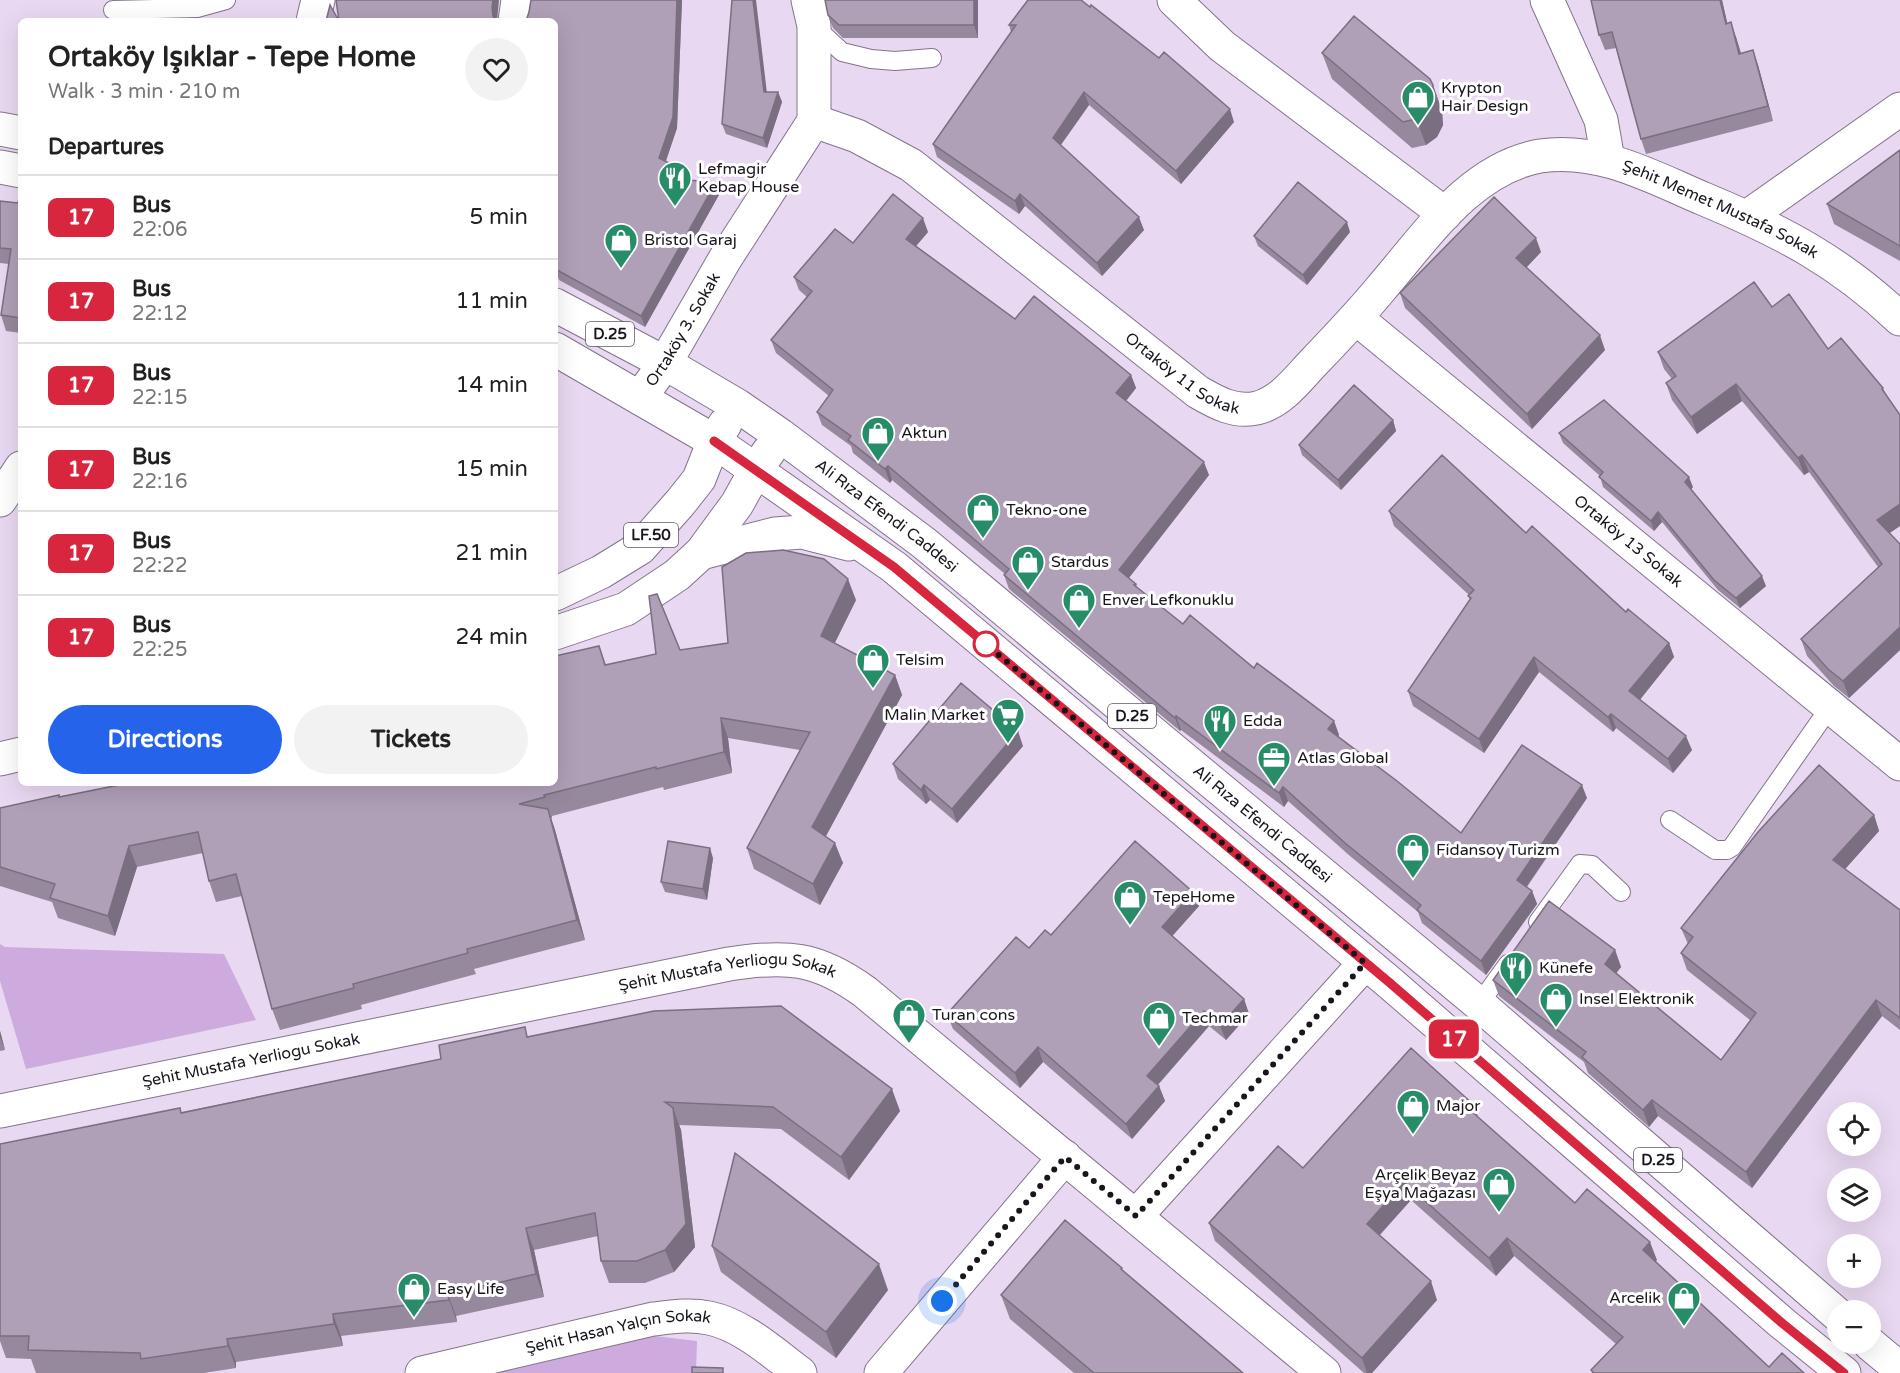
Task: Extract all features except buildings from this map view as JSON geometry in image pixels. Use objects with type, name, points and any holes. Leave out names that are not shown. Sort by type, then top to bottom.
[{"type":"street","points":[[515,18],[518,0]]},
{"type":"street","points":[[1174,0],[1222,46],[1445,214]]},
{"type":"street","points":[[1547,0],[1601,120],[1608,160]]},
{"type":"street","points":[[811,13],[814,121]]},
{"type":"street","points":[[1747,217],[1900,108]]},
{"type":"street","name":"Ortaköy 11 Sokak","points":[[814,121],[857,136],[911,165],[1198,392],[1230,408],[1245,410],[1274,401],[1289,388],[1356,318],[1445,214],[1480,183],[1520,161]]},
{"type":"street","name":"Ortaköy 3. Sokak","points":[[640,398],[666,363],[725,259],[814,121]]},
{"type":"street","points":[[0,129],[18,132]]},
{"type":"street","name":"Şehit Memet Mustafa Sokak","points":[[1520,161],[1540,156],[1580,154],[1618,163],[1747,217],[1813,251],[1849,275],[1900,319]]},
{"type":"street","points":[[0,167],[18,170]]},
{"type":"street","name":"D.25","points":[[558,307],[666,363]]},
{"type":"street","name":"Ortaköy 13 Sokak","points":[[1356,318],[1900,764]]},
{"type":"street","name":"D.25","points":[[558,351],[714,441],[894,567],[1365,963],[1782,1323],[1844,1373]]},
{"type":"street","name":"Ali Rıza Efendi Caddesi","points":[[666,363],[738,406],[780,435],[924,543],[1479,1005],[1827,1306]]},
{"type":"street","name":"LF.50","points":[[558,593],[601,572],[640,548],[699,479],[714,441],[738,406]]},
{"type":"street","name":"LF.50","points":[[558,632],[626,609],[676,575],[701,553],[737,504],[756,470],[780,435]]},
{"type":"street","points":[[0,500],[18,473]]},
{"type":"street","points":[[701,553],[775,534],[802,532],[868,549]]},
{"type":"street","points":[[0,759],[18,755]]},
{"type":"street","name":"Şehit Mustafa Yerliogu Sokak","points":[[0,1111],[729,964],[755,960],[791,959],[820,966],[850,981],[1324,1373]]},
{"type":"street","points":[[1136,1216],[1365,963]]},
{"type":"street","points":[[881,1373],[1065,1157]]},
{"type":"street","name":"Şehit Hasan Yalçın Sokak","points":[[422,1373],[653,1319],[692,1316],[708,1317],[724,1322],[801,1373]]},
{"type":"street","points":[[1881,1353],[1900,1369]]},
{"type":"lane","points":[[113,10],[197,8],[226,0]]},
{"type":"lane","points":[[811,13],[842,52],[871,59],[895,61],[932,58]]},
{"type":"lane","points":[[1670,820],[1715,850],[1727,850],[1830,707]]},
{"type":"lane","points":[[1479,1005],[1580,864],[1592,865],[1621,892]]},
{"type":"shaded area","points":[[0,944],[5,947],[224,954],[256,1020],[26,1069],[0,981]]},
{"type":"shaded area","points":[[646,1335],[697,1341],[696,1373],[474,1373]]},
{"type":"bus line","name":"17","points":[[714,441],[894,567],[1390,983],[1782,1323],[1844,1373]]},
{"type":"place","name":"Krypton Hair Design","points":[[1418,126]]},
{"type":"place","name":"Lefmagir Kebap House","points":[[675,207]]},
{"type":"place","name":"Bristol Garaj","points":[[621,269]]},
{"type":"place","name":"Aktun","points":[[878,462]]},
{"type":"place","name":"Tekno-one","points":[[983,539]]},
{"type":"place","name":"Stardus","points":[[1028,591]]},
{"type":"place","name":"Enver Lefkonuklu","points":[[1079,629]]},
{"type":"place","name":"Telsim","points":[[873,689]]},
{"type":"place","name":"Malin Market","points":[[1008,744]]},
{"type":"place","name":"Edda","points":[[1220,750]]},
{"type":"place","name":"Atlas Global","points":[[1274,787]]},
{"type":"place","name":"Fidansoy Turizm","points":[[1413,879]]},
{"type":"place","name":"TepeHome","points":[[1130,926]]},
{"type":"place","name":"Künefe","points":[[1516,997]]},
{"type":"place","name":"Insel Elektronik","points":[[1556,1028]]},
{"type":"place","name":"Turan cons","points":[[909,1044]]},
{"type":"place","name":"Techmar","points":[[1159,1047]]},
{"type":"place","name":"Major","points":[[1413,1135]]},
{"type":"place","name":"Arçelik Beyaz Eşya Mağazası","points":[[1499,1213]]},
{"type":"place","name":"Easy Life","points":[[414,1318]]},
{"type":"place","name":"Arcelik","points":[[1684,1327]]},
{"type":"route","points":[[942,1301],[1065,1157],[1136,1216],[1365,963],[981,640],[986,644]]}]
